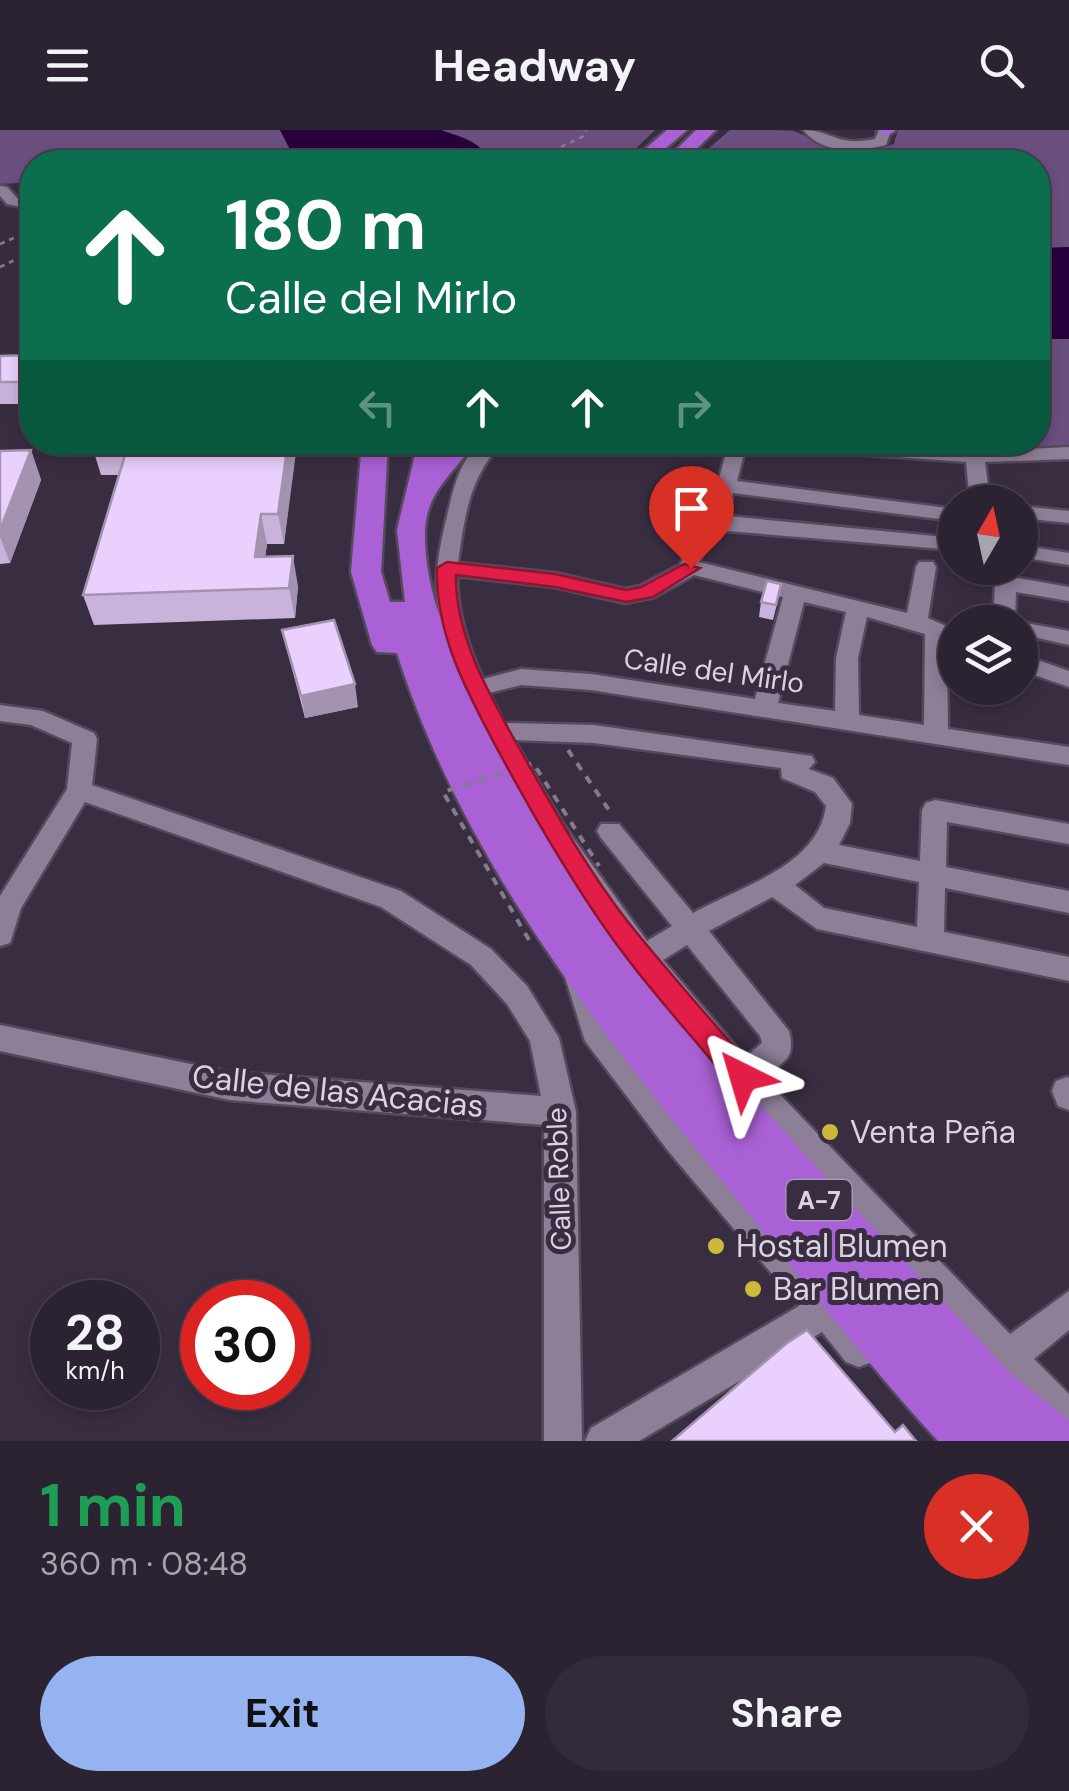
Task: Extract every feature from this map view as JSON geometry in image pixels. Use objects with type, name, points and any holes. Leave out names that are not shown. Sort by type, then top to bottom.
[{"type":"highway","points":[[647,150],[650,140],[662,130]]},
{"type":"highway","points":[[654,150],[678,130]]},
{"type":"highway","points":[[686,150],[707,130]]},
{"type":"highway","points":[[374,455],[366,572],[380,620],[435,757],[460,807],[485,822]]},
{"type":"highway","name":"A-7","points":[[408,455],[391,532],[398,611],[410,653],[485,822],[576,967],[828,1293],[856,1313],[973,1441]]},
{"type":"highway","name":"A-7","points":[[428,455],[411,530],[414,573],[430,637],[478,743],[589,925],[652,1007],[755,1127],[1000,1374],[1053,1441]]},
{"type":"highway","points":[[411,530],[423,519],[432,477],[451,455]]},
{"type":"highway","points":[[828,1293],[870,1301],[1001,1441]]},
{"type":"highway","points":[[1000,1374],[1024,1441]]},
{"type":"street","points":[[808,132],[832,144],[863,146],[880,142],[886,130]]},
{"type":"street","points":[[480,455],[465,471],[447,568],[450,619],[476,689],[560,841],[642,958],[1000,1374],[1069,1420]]},
{"type":"street","points":[[720,521],[734,455]]},
{"type":"street","points":[[972,455],[977,485]]},
{"type":"street","points":[[726,486],[938,514]]},
{"type":"street","points":[[1038,514],[1069,517]]},
{"type":"street","points":[[691,568],[689,562],[707,526],[720,521],[755,528],[938,543]]},
{"type":"street","points":[[1038,555],[1069,559]]},
{"type":"street","points":[[926,567],[936,630],[936,736]]},
{"type":"street","points":[[447,568],[555,580],[626,596],[646,592],[691,568],[936,630]]},
{"type":"street","points":[[1005,605],[1006,583],[1069,594]]},
{"type":"street","points":[[766,708],[795,594]]},
{"type":"street","points":[[847,720],[847,658],[858,609]]},
{"type":"street","points":[[1038,632],[1069,638]]},
{"type":"street","points":[[1038,668],[1069,679]]},
{"type":"street","name":"Calle del Mirlo","points":[[476,689],[521,677],[766,708],[1069,756]]},
{"type":"street","points":[[0,713],[35,717],[84,739],[80,790],[8,906],[0,935]]},
{"type":"street","points":[[497,731],[560,732],[797,767],[824,785],[839,804],[820,852],[775,884],[735,902],[642,958]]},
{"type":"street","name":"Calle Roble","points":[[80,790],[390,899],[480,957],[517,995],[544,1038],[560,1112],[564,1441]]},
{"type":"street","points":[[930,941],[935,810],[1069,834]]},
{"type":"street","points":[[610,830],[774,1032],[778,1048],[743,1077]]},
{"type":"street","points":[[820,852],[1069,902]]},
{"type":"street","points":[[775,884],[817,918],[1069,969]]},
{"type":"street","name":"Calle de las Acacias","points":[[0,1038],[230,1086],[560,1112]]},
{"type":"street","points":[[604,1441],[828,1293],[939,1441]]},
{"type":"street","points":[[1000,1374],[1069,1308]]},
{"type":"path","points":[[554,150],[584,136],[586,130]]},
{"type":"path","points":[[560,732],[614,818],[610,830]]},
{"type":"path","points":[[529,940],[443,792],[533,763],[599,866]]},
{"type":"shaded area","points":[[0,130],[280,130],[290,150],[20,150],[20,183],[0,184]]},
{"type":"shaded area","points":[[280,130],[441,130],[482,150],[290,150]]},
{"type":"shaded area","points":[[441,130],[655,130],[634,150],[481,150],[463,137]]},
{"type":"shaded area","points":[[730,130],[794,131],[854,150],[707,150]]},
{"type":"shaded area","points":[[898,130],[1069,130],[1069,446],[1050,447],[1050,150],[867,150],[894,144]]},
{"type":"shaded area","points":[[1069,247],[1069,339],[1050,339],[1050,248]]},
{"type":"building","points":[[20,355],[20,382],[0,382],[0,356]]},
{"type":"building","points":[[20,450],[20,455],[29,455],[0,530],[0,451]]},
{"type":"building","points":[[125,455],[286,455],[278,514],[261,514],[255,557],[293,556],[289,588],[83,595]]},
{"type":"building","points":[[767,581],[781,584],[776,605],[761,602]]},
{"type":"building","points":[[334,620],[355,684],[301,696],[282,630]]},
{"type":"building","points":[[807,1330],[895,1432],[903,1425],[916,1441],[672,1441],[787,1343]]},
{"type":"place","name":"Venta Peña","points":[[830,1132]]},
{"type":"place","name":"Hostal Blumen","points":[[716,1246]]},
{"type":"place","name":"Bar Blumen","points":[[753,1289]]},
{"type":"route","points":[[691,568],[646,592],[626,596],[555,580],[447,568],[446,592],[450,619],[476,689],[560,841],[618,927],[743,1077]]}]
